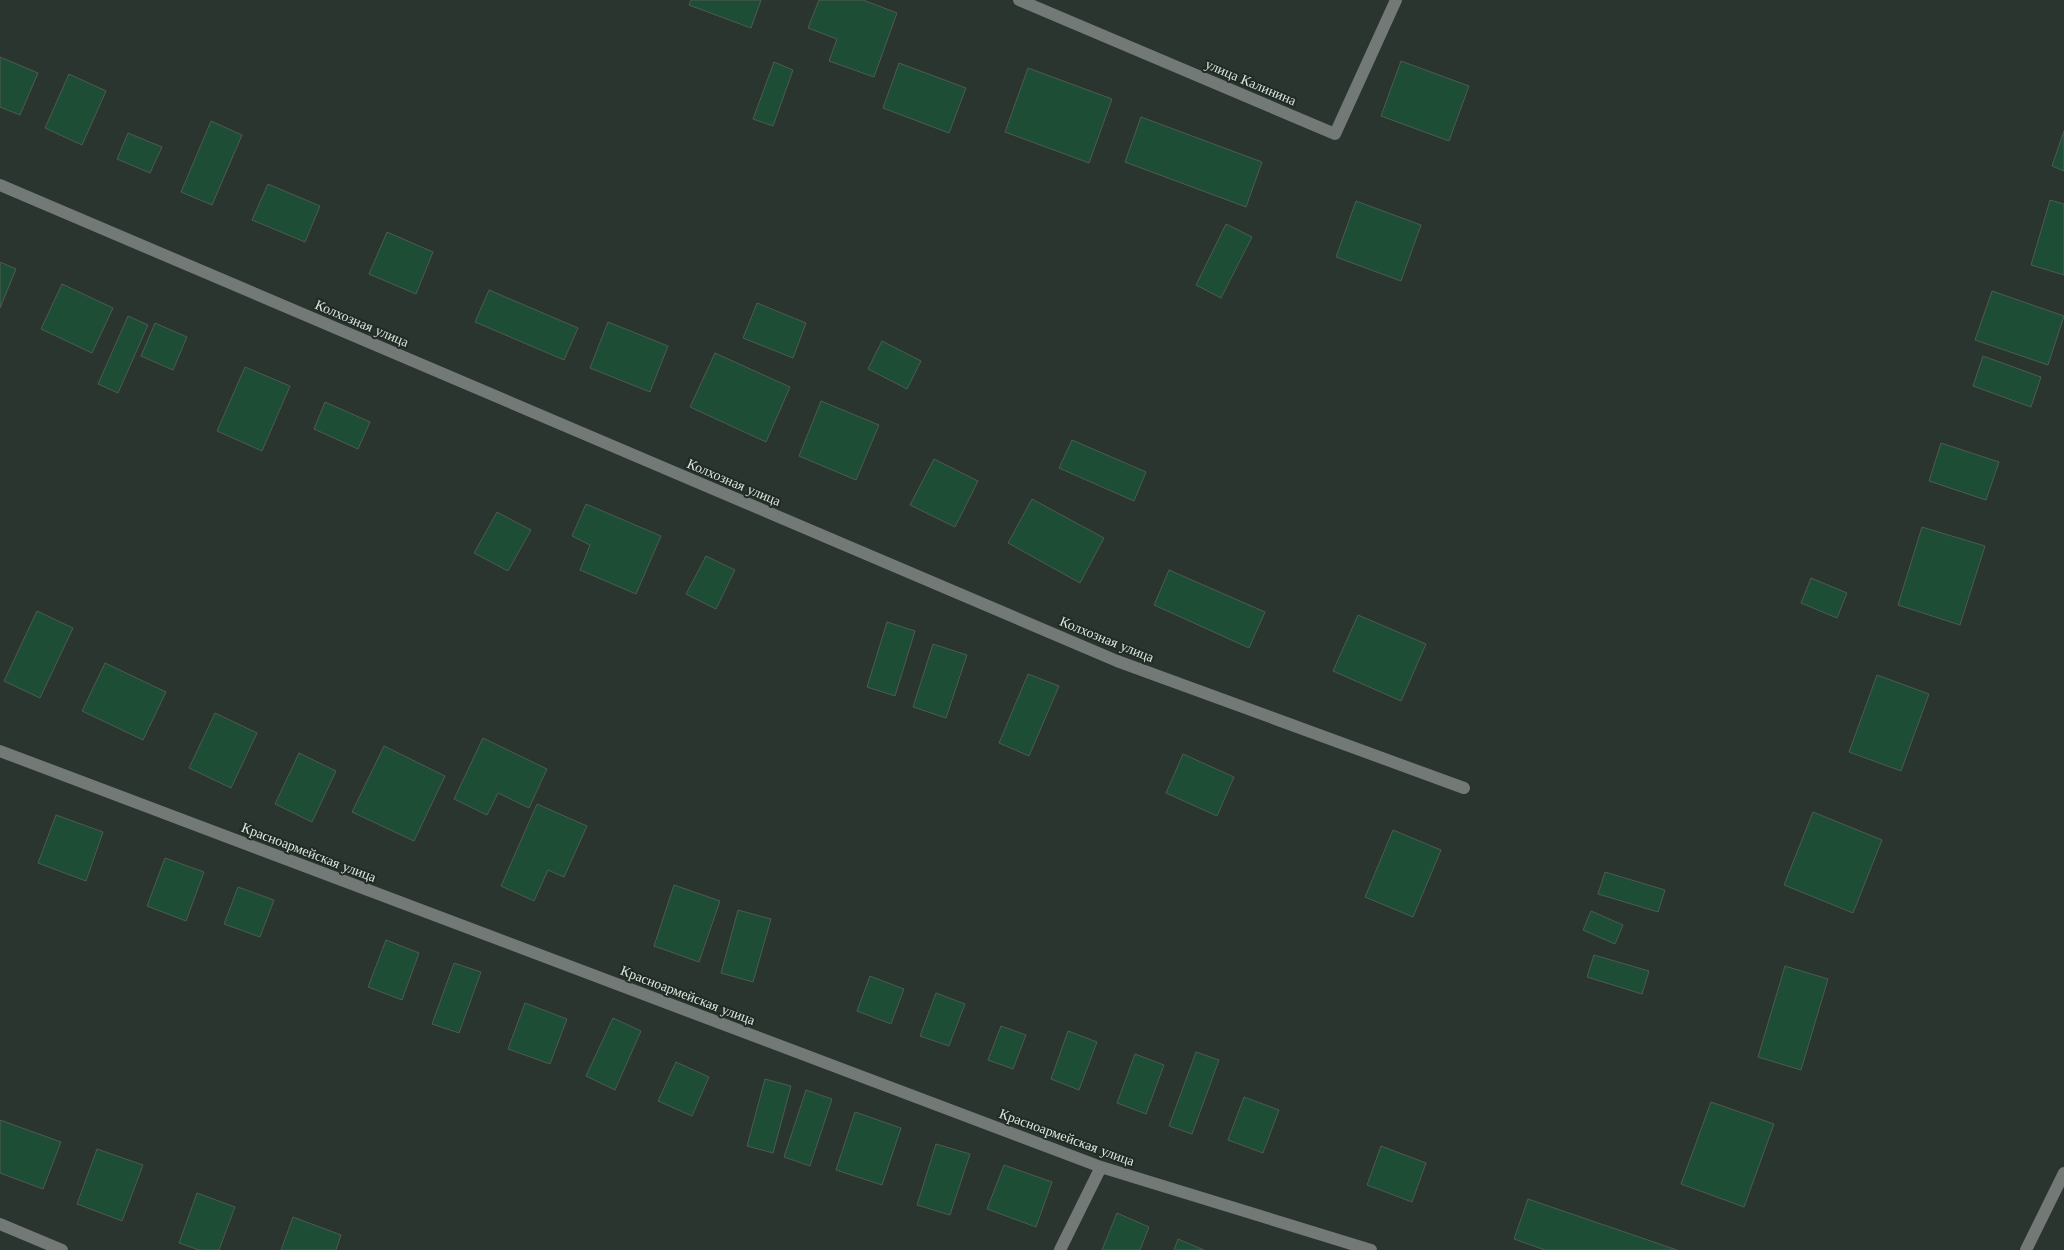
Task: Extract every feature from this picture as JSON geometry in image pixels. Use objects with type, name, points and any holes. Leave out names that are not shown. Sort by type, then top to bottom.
[{"type":"street","name":"улица Калинина","points":[[1019,0],[1335,134],[1396,0]]},
{"type":"street","name":"Колхозная улица","points":[[0,185],[1117,661],[1464,788]]},
{"type":"street","name":"Красноармейская улица","points":[[0,751],[1101,1167],[1371,1250]]},
{"type":"street","points":[[1060,1250],[1101,1167]]},
{"type":"street","points":[[2026,1250],[2064,1173]]},
{"type":"street","points":[[0,1224],[62,1250]]},
{"type":"building","points":[[691,0],[761,0],[751,28],[689,5]]},
{"type":"building","points":[[819,0],[863,0],[897,13],[874,77],[829,61],[837,39],[808,28]]},
{"type":"building","points":[[0,57],[38,73],[20,115],[0,107]]},
{"type":"building","points":[[1401,61],[1469,86],[1449,141],[1381,116]]},
{"type":"building","points":[[774,62],[793,70],[773,126],[753,119]]},
{"type":"building","points":[[899,63],[966,88],[949,133],[883,108]]},
{"type":"building","points":[[1028,68],[1112,99],[1089,163],[1005,132]]},
{"type":"building","points":[[69,74],[106,91],[82,145],[45,128]]},
{"type":"building","points":[[1141,117],[1262,162],[1246,207],[1125,162]]},
{"type":"building","points":[[211,121],[242,135],[212,205],[181,192]]},
{"type":"building","points":[[2064,131],[2064,171],[2052,166]]},
{"type":"building","points":[[128,133],[162,147],[150,173],[117,159]]},
{"type":"building","points":[[268,184],[320,206],[305,242],[252,220]]},
{"type":"building","points":[[2050,200],[2064,204],[2064,275],[2031,265]]},
{"type":"building","points":[[1356,201],[1421,225],[1401,281],[1336,257]]},
{"type":"building","points":[[1226,224],[1252,237],[1221,298],[1196,285]]},
{"type":"building","points":[[387,232],[433,252],[416,294],[369,274]]},
{"type":"building","points":[[0,262],[16,269],[0,308]]},
{"type":"building","points":[[62,284],[113,308],[92,353],[41,329]]},
{"type":"building","points":[[489,290],[578,328],[564,360],[475,322]]},
{"type":"building","points":[[1992,291],[2064,316],[2048,365],[1975,340]]},
{"type":"building","points":[[757,303],[806,323],[793,358],[743,338]]},
{"type":"building","points":[[128,316],[148,325],[118,393],[98,384]]},
{"type":"building","points":[[608,322],[668,346],[650,392],[590,368]]},
{"type":"building","points":[[155,323],[187,337],[173,370],[141,356]]},
{"type":"building","points":[[882,341],[921,361],[907,389],[868,369]]},
{"type":"building","points":[[715,353],[790,387],[766,442],[690,407]]},
{"type":"building","points":[[1983,356],[2041,377],[2031,407],[1973,386]]},
{"type":"building","points":[[245,367],[290,386],[262,451],[217,431]]},
{"type":"building","points":[[821,401],[879,425],[856,480],[799,456]]},
{"type":"building","points":[[325,402],[370,422],[358,449],[314,429]]},
{"type":"building","points":[[1072,440],[1146,472],[1134,501],[1059,468]]},
{"type":"building","points":[[1941,443],[1999,462],[1986,500],[1929,481]]},
{"type":"building","points":[[934,459],[978,481],[955,527],[910,505]]},
{"type":"building","points":[[1032,499],[1104,538],[1080,583],[1008,543]]},
{"type":"building","points":[[586,504],[661,536],[636,594],[580,570],[590,545],[572,536]]},
{"type":"building","points":[[497,512],[531,530],[508,571],[474,553]]},
{"type":"building","points":[[1922,527],[1985,546],[1960,625],[1898,605]]},
{"type":"building","points":[[706,556],[735,570],[716,609],[686,594]]},
{"type":"building","points":[[1169,570],[1265,612],[1249,648],[1154,605]]},
{"type":"building","points":[[1811,578],[1847,593],[1837,618],[1801,603]]},
{"type":"building","points":[[37,611],[73,628],[40,698],[4,681]]},
{"type":"building","points":[[1358,615],[1426,644],[1401,701],[1333,671]]},
{"type":"building","points":[[887,622],[915,631],[895,696],[867,687]]},
{"type":"building","points":[[933,644],[967,655],[946,718],[913,707]]},
{"type":"building","points":[[105,663],[166,692],[143,740],[82,711]]},
{"type":"building","points":[[1028,674],[1059,686],[1029,756],[999,743]]},
{"type":"building","points":[[1877,675],[1929,694],[1901,771],[1849,752]]},
{"type":"building","points":[[215,713],[257,733],[231,788],[189,768]]},
{"type":"building","points":[[483,738],[547,769],[529,808],[498,793],[487,815],[454,799]]},
{"type":"building","points":[[384,746],[445,776],[414,841],[352,812]]},
{"type":"building","points":[[299,753],[336,771],[312,822],[275,804]]},
{"type":"building","points":[[1183,754],[1234,777],[1217,816],[1166,793]]},
{"type":"building","points":[[537,804],[587,826],[564,877],[548,870],[534,901],[501,886]]},
{"type":"building","points":[[1813,812],[1882,840],[1853,913],[1784,885]]},
{"type":"building","points":[[56,815],[103,832],[86,881],[38,863]]},
{"type":"building","points":[[1393,830],[1441,850],[1413,917],[1365,897]]},
{"type":"building","points":[[165,858],[204,872],[186,921],[147,906]]},
{"type":"building","points":[[1605,872],[1665,890],[1658,912],[1598,894]]},
{"type":"building","points":[[674,885],[720,901],[699,962],[654,946]]},
{"type":"building","points":[[238,887],[274,900],[260,937],[224,924]]},
{"type":"building","points":[[738,910],[771,919],[753,982],[721,973]]},
{"type":"building","points":[[1591,911],[1623,925],[1615,944],[1583,930]]},
{"type":"building","points":[[386,940],[419,953],[402,1000],[368,987]]},
{"type":"building","points":[[1594,955],[1649,971],[1642,994],[1587,977]]},
{"type":"building","points":[[454,963],[481,972],[459,1033],[432,1024]]},
{"type":"building","points":[[1785,966],[1828,979],[1801,1070],[1758,1057]]},
{"type":"building","points":[[870,976],[904,989],[891,1024],[857,1011]]},
{"type":"building","points":[[936,993],[965,1004],[949,1046],[920,1036]]},
{"type":"building","points":[[525,1003],[567,1019],[550,1064],[508,1049]]},
{"type":"building","points":[[613,1018],[641,1031],[615,1090],[586,1076]]},
{"type":"building","points":[[1001,1026],[1026,1035],[1013,1069],[988,1060]]},
{"type":"building","points":[[1068,1031],[1097,1042],[1079,1090],[1051,1079]]},
{"type":"building","points":[[1196,1052],[1219,1060],[1192,1134],[1169,1126]]},
{"type":"building","points":[[1135,1054],[1164,1065],[1146,1114],[1117,1103]]},
{"type":"building","points":[[676,1062],[709,1077],[692,1116],[658,1101]]},
{"type":"building","points":[[765,1079],[791,1086],[773,1153],[747,1146]]},
{"type":"building","points":[[806,1090],[832,1099],[810,1166],[784,1157]]},
{"type":"building","points":[[1244,1097],[1279,1110],[1263,1153],[1228,1140]]},
{"type":"building","points":[[1711,1102],[1774,1124],[1744,1207],[1681,1184]]},
{"type":"building","points":[[855,1112],[901,1128],[882,1185],[836,1170]]},
{"type":"building","points":[[0,1120],[61,1142],[43,1189],[0,1173]]},
{"type":"building","points":[[936,1144],[970,1154],[950,1215],[917,1205]]},
{"type":"building","points":[[1381,1146],[1426,1163],[1412,1202],[1367,1185]]},
{"type":"building","points":[[97,1149],[143,1165],[122,1221],[77,1204]]},
{"type":"building","points":[[1004,1165],[1052,1182],[1036,1227],[987,1209]]},
{"type":"building","points":[[197,1193],[235,1207],[219,1250],[199,1250],[179,1243]]},
{"type":"building","points":[[1528,1199],[1677,1250],[1545,1250],[1514,1239]]},
{"type":"building","points":[[1117,1213],[1149,1227],[1140,1250],[1102,1250]]},
{"type":"building","points":[[293,1217],[341,1235],[336,1250],[281,1250]]},
{"type":"building","points":[[1178,1239],[1204,1250],[1174,1250]]}]
